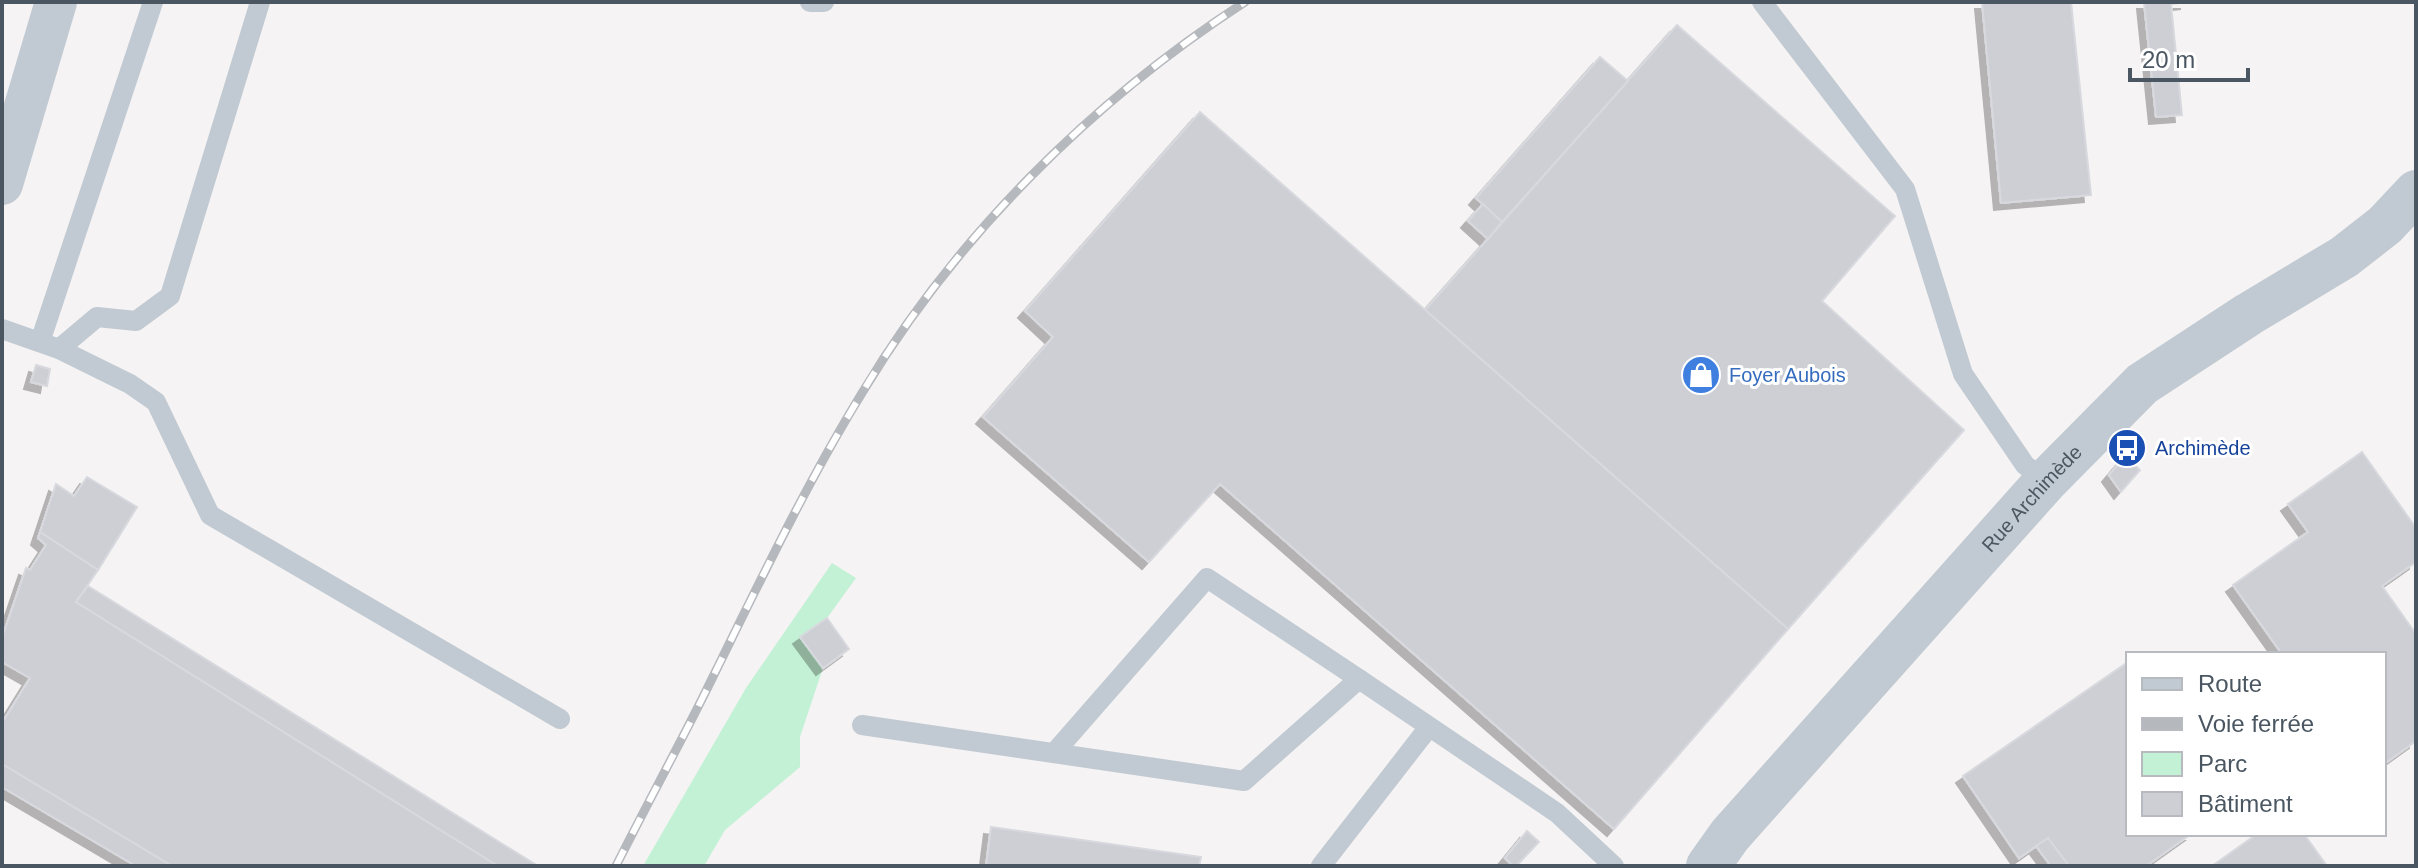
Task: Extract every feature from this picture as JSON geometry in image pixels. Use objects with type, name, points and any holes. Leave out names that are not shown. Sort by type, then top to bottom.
[{"type":"street","points":[[2,184],[56,2]]},
{"type":"street","name":"Rue Archimède","points":[[1708,866],[1730,835],[2046,481],[2142,384],[2344,257],[2413,198]]},
{"type":"lane","points":[[50,345],[153,2]]},
{"type":"lane","points":[[50,345],[97,317],[136,321],[170,296],[260,2]]},
{"type":"lane","points":[[810,2],[824,2]]},
{"type":"lane","points":[[1762,2],[1905,189],[1963,374],[2025,465],[2046,481]]},
{"type":"lane","points":[[2,329],[50,345],[130,384],[156,402],[210,515],[560,719]]},
{"type":"lane","points":[[1054,753],[1207,578],[1557,813],[1614,866]]},
{"type":"lane","points":[[862,725],[1244,781],[1359,679]]},
{"type":"lane","points":[[1321,866],[1429,727]]},
{"type":"green space","points":[[832,563],[856,578],[827,618],[801,637],[823,668],[800,737],[800,767],[725,830],[704,866],[643,866],[746,688]]},
{"type":"building","points":[[1982,2],[2071,2],[2091,195],[2001,203]]},
{"type":"building","points":[[2144,2],[2188,2],[2171,4],[2182,115],[2156,117]]},
{"type":"building","name":"Foyer Aubois","points":[[1677,25],[1895,216],[1822,301],[1964,430],[1788,629],[1425,310]]},
{"type":"building","points":[[1600,57],[1628,81],[1502,222],[1476,198]]},
{"type":"building","points":[[1200,112],[1788,629],[1614,829],[1220,484],[1149,562],[983,417],[1053,337],[1025,311]]},
{"type":"building","points":[[1483,204],[1502,222],[1488,239],[1468,221]]},
{"type":"building","points":[[36,365],[50,369],[47,386],[31,382]]},
{"type":"building","points":[[2362,452],[2416,528],[2416,562],[2382,586],[2416,634],[2416,741],[2386,763],[2386,652],[2281,652],[2233,585],[2308,532],[2288,504]]},
{"type":"building","points":[[2125,456],[2140,470],[2121,492],[2109,475]]},
{"type":"building","points":[[87,477],[137,507],[98,570],[40,532],[56,484],[74,496]]},
{"type":"building","points":[[40,532],[98,570],[76,602],[498,866],[172,866],[2,764],[2,723],[30,678],[2,662],[2,638],[26,568],[30,570],[46,545],[38,538]]},
{"type":"building","points":[[88,586],[538,866],[498,866],[76,602]]},
{"type":"building","points":[[827,618],[849,649],[823,668],[800,637]]},
{"type":"building","points":[[2126,663],[2126,836],[2188,836],[2146,866],[2069,866],[2048,838],[2019,858],[1963,776]]},
{"type":"building","points":[[2,764],[172,866],[136,866],[2,787]]},
{"type":"building","points":[[991,827],[1201,857],[1199,866],[986,866]]},
{"type":"building","points":[[1527,831],[1539,842],[1513,866],[1505,858]]},
{"type":"building","points":[[2254,836],[2305,836],[2327,866],[2212,866]]},
{"type":"building","points":[[2048,838],[2069,866],[2051,866],[2036,846]]},
{"type":"railway","points":[[616,866],[798,506],[840,430],[899,335],[984,226],[1031,176],[1134,83],[1245,2]]},
{"type":"place","name":"Foyer Aubois","points":[[1701,375]]},
{"type":"place","name":"Archimède","points":[[2127,448]]}]
